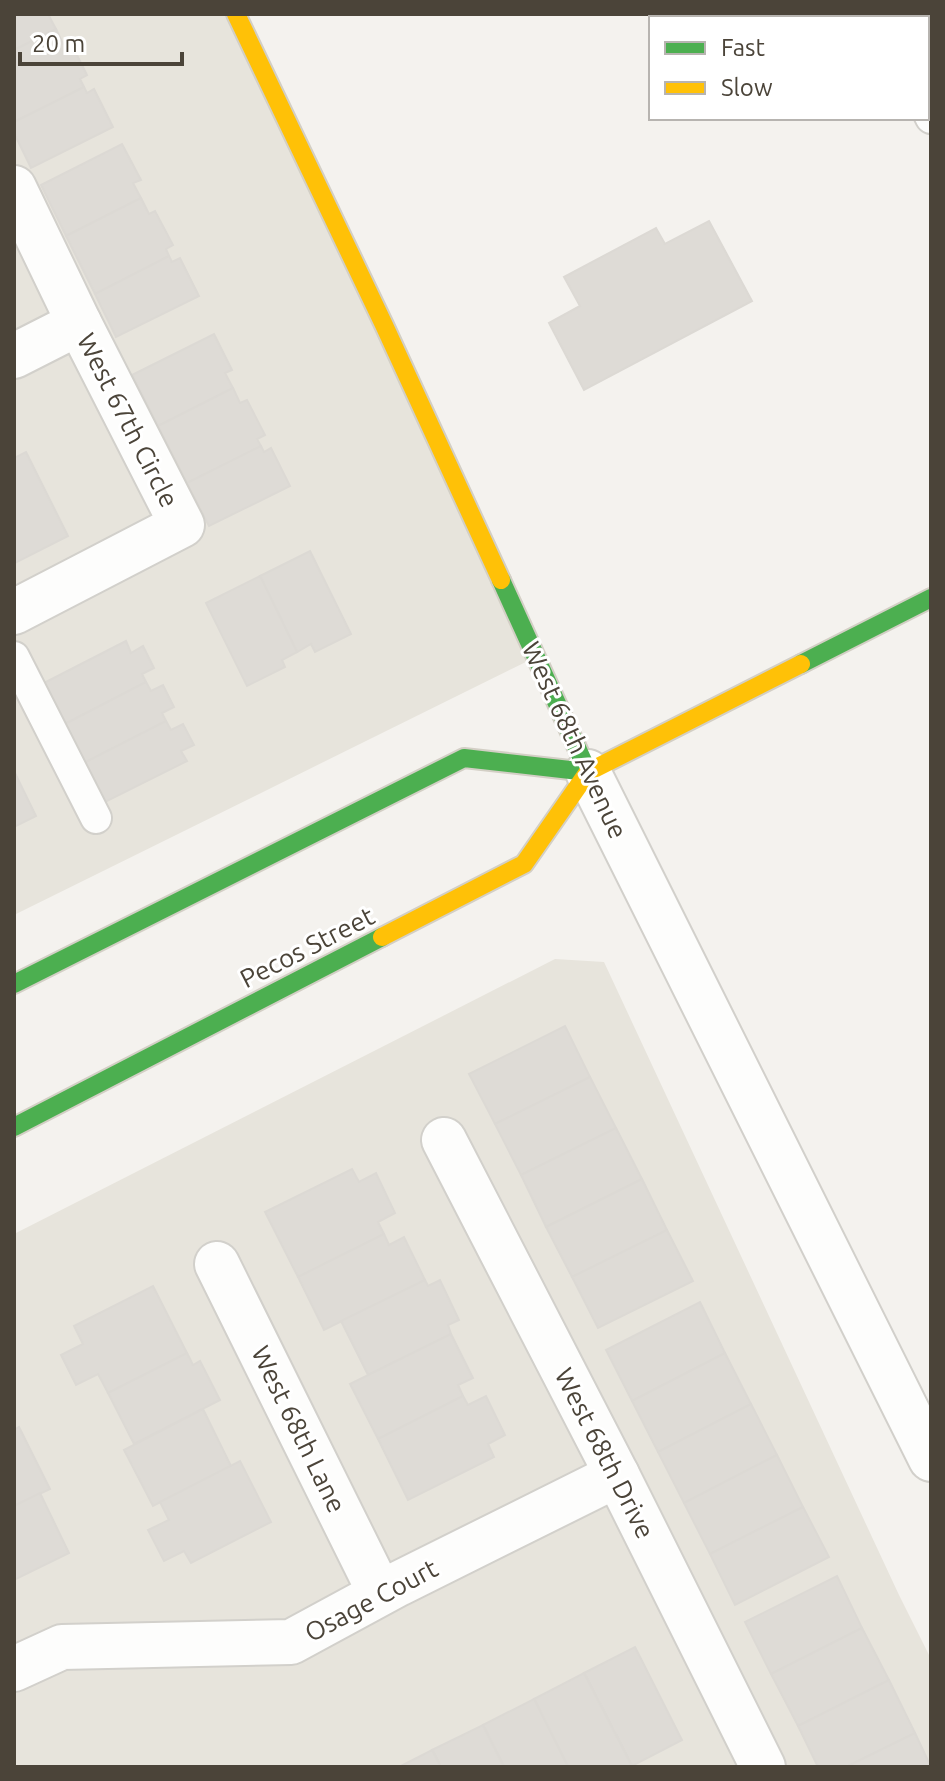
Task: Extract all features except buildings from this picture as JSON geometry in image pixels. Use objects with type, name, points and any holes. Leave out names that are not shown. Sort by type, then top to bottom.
[{"type":"main road","name":"West 68th Avenue","points":[[236,14],[384,325],[588,772]]},
{"type":"main road","name":"Pecos Street","points":[[14,1127],[524,864],[588,772],[931,598]]},
{"type":"main road","points":[[14,984],[464,758],[588,772]]},
{"type":"street","name":"West 67th Circle","points":[[14,188],[182,525],[14,612]]},
{"type":"street","points":[[14,356],[79,323]]},
{"type":"street","name":"West 68th Avenue","points":[[588,772],[931,1459]]},
{"type":"street","name":"West 68th Drive","points":[[444,1140],[763,1767]]},
{"type":"street","name":"West 68th Lane","points":[[217,1264],[380,1593]]},
{"type":"street","name":"Osage Court","points":[[14,1669],[62,1647],[291,1642],[380,1593],[617,1475]]},
{"type":"lane","points":[[14,657],[96,818]]},
{"type":"shaded area","points":[[14,14],[236,14],[536,657],[14,915]]},
{"type":"shaded area","points":[[555,959],[604,962],[931,1659],[931,1767],[14,1767],[14,1234]]},
{"type":"traffic: fast","points":[[501,580],[588,772]]},
{"type":"traffic: fast","points":[[801,664],[931,598]]},
{"type":"traffic: fast","points":[[14,984],[464,758],[588,772]]},
{"type":"traffic: fast","points":[[14,1127],[382,937]]},
{"type":"traffic: slow","points":[[236,14],[501,580]]},
{"type":"traffic: slow","points":[[382,937],[524,864],[588,772],[801,664]]}]
